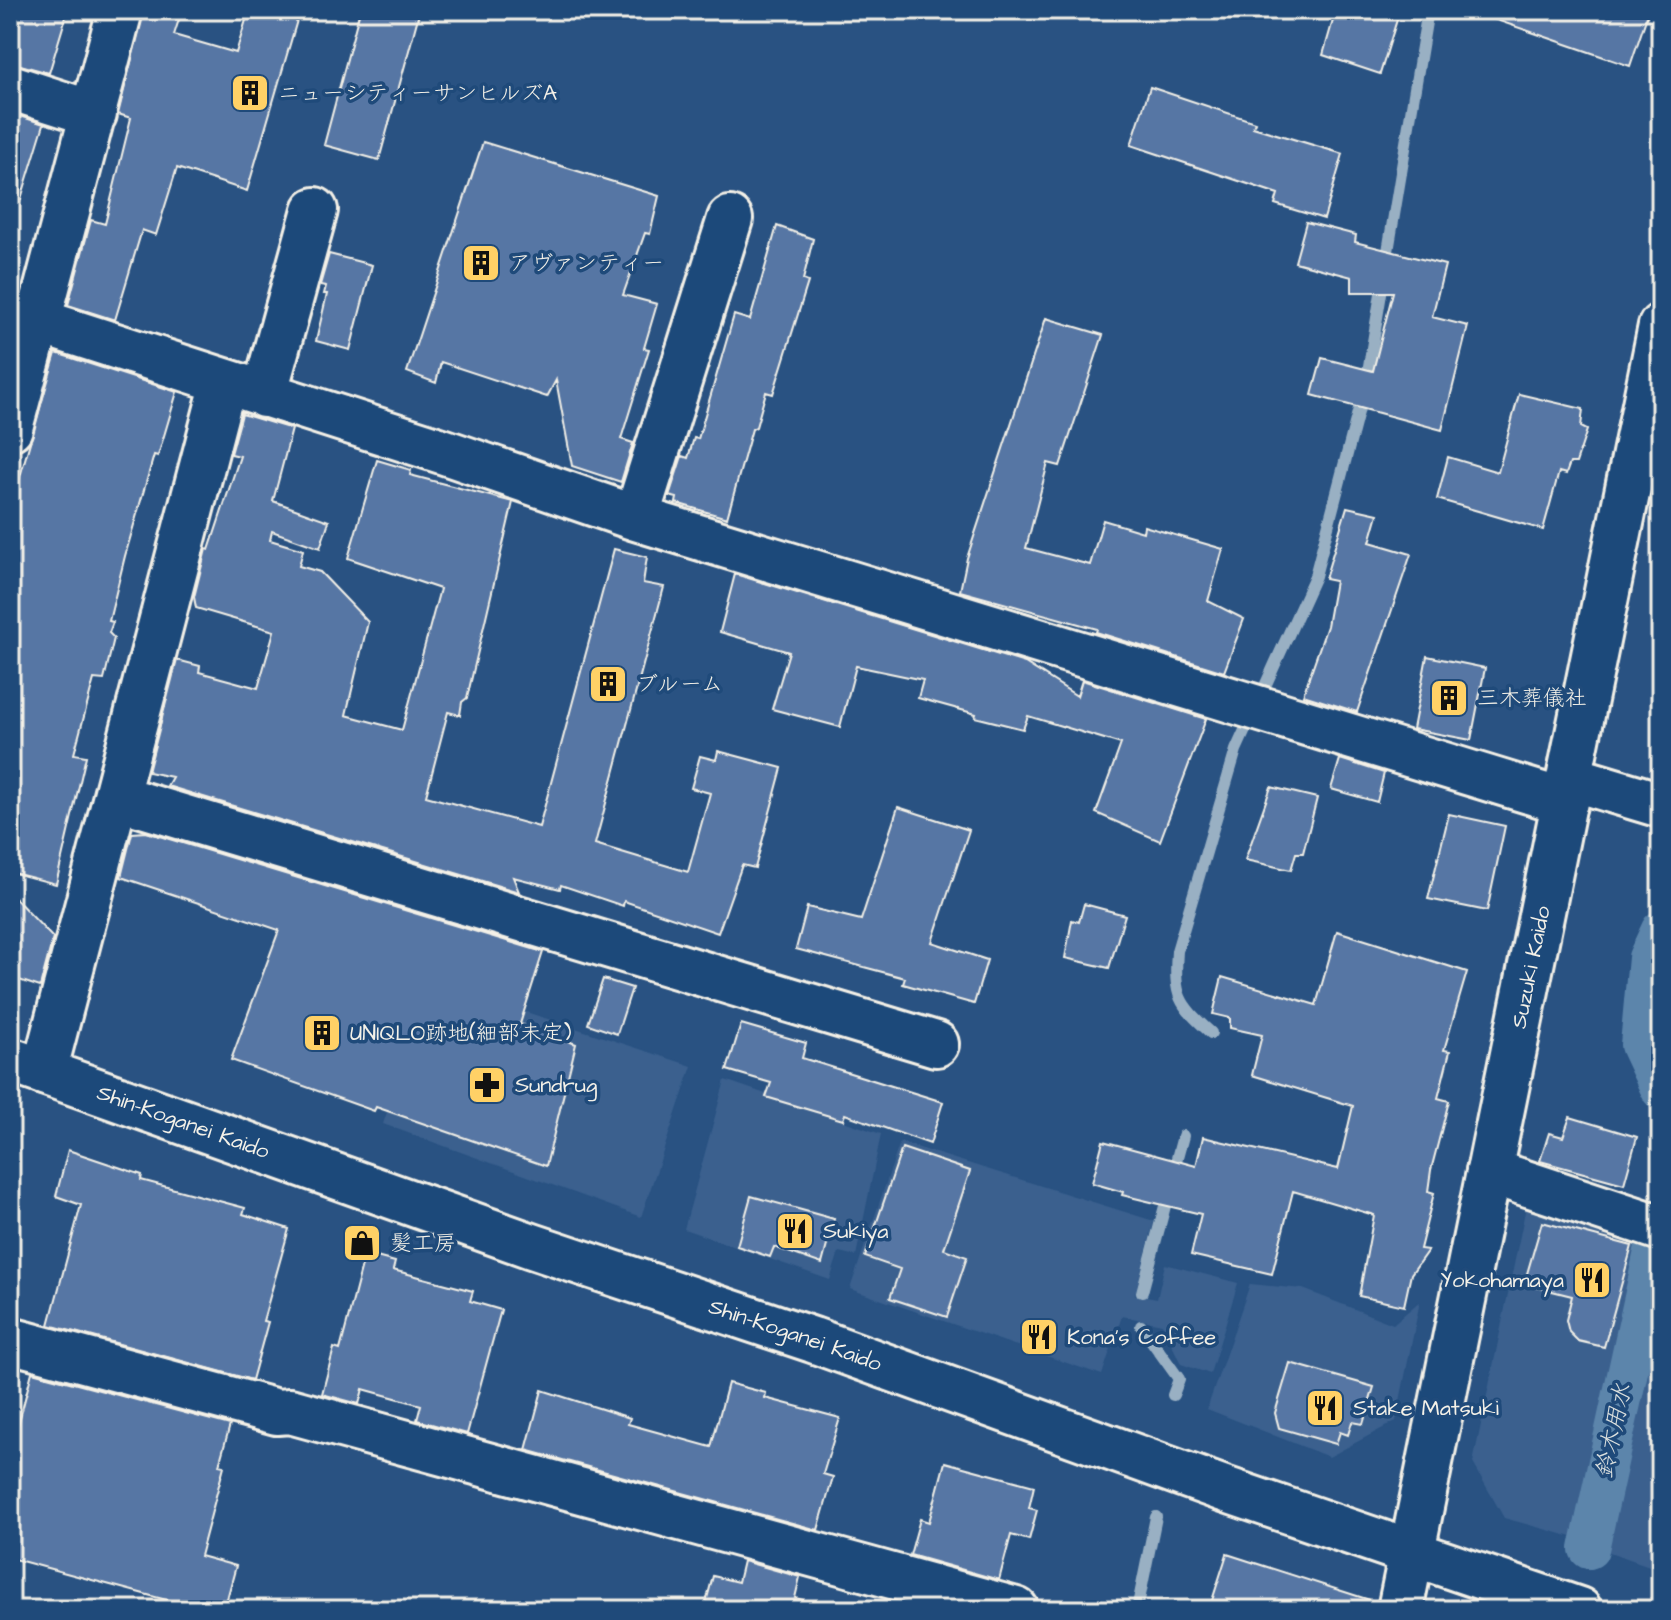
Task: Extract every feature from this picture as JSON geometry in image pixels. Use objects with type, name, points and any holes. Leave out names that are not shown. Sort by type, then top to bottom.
[{"type":"street","points":[[10,428],[24,317],[94,114],[120,10]]},
{"type":"street","points":[[10,87],[94,114]]},
{"type":"street","points":[[27,1066],[116,797],[244,388],[315,210]]},
{"type":"street","points":[[636,518],[730,219]]},
{"type":"street","points":[[24,317],[636,518],[1280,714],[1568,790],[1661,805]]},
{"type":"street","name":"Suzuki Kaido","points":[[1400,1610],[1661,326]]},
{"type":"street","points":[[116,797],[936,1044]]},
{"type":"street","name":"Shin-Koganei Kaido","points":[[27,1066],[1579,1610]]},
{"type":"street","points":[[1489,1171],[1650,1224]]},
{"type":"street","points":[[10,1340],[277,1412],[290,1411],[1016,1610]]},
{"type":"shaded area","points":[[431,981],[692,1066],[641,1217],[383,1124]]},
{"type":"shaded area","points":[[725,1080],[881,1134],[856,1256],[839,1252],[830,1280],[684,1229]]},
{"type":"shaded area","points":[[900,1142],[1154,1221],[1135,1295],[1157,1299],[1165,1264],[1238,1283],[1210,1374],[1181,1364],[1162,1324],[1122,1316],[1102,1375],[850,1289]]},
{"type":"shaded area","points":[[1529,1192],[1649,1234],[1576,1538],[1504,1518],[1473,1463]]},
{"type":"shaded area","points":[[1661,1258],[1661,1570],[1595,1547]]},
{"type":"shaded area","points":[[1250,1284],[1303,1289],[1393,1324],[1420,1301],[1396,1421],[1329,1457],[1207,1409]]},
{"type":"building","points":[[22,10],[68,10],[49,73],[13,63],[18,47],[12,44]]},
{"type":"building","points":[[144,10],[182,10],[174,35],[236,53],[249,10],[300,10],[247,191],[177,168],[156,235],[142,230],[115,320],[68,305],[91,220],[105,224],[131,118],[118,114]]},
{"type":"building","points":[[360,10],[420,10],[379,160],[324,145]]},
{"type":"building","points":[[1336,10],[1400,10],[1380,74],[1323,55]]},
{"type":"building","points":[[1483,10],[1649,10],[1630,66],[1482,15]]},
{"type":"building","points":[[1150,87],[1255,122],[1253,127],[1343,154],[1324,219],[1275,204],[1278,194],[1131,145]]},
{"type":"building","points":[[10,113],[44,124],[17,212],[10,211]]},
{"type":"building","points":[[483,142],[659,196],[650,234],[645,233],[623,295],[657,304],[644,348],[649,349],[621,439],[633,443],[621,482],[572,466],[556,380],[547,397],[441,362],[436,383],[407,372]]},
{"type":"building","points":[[1306,222],[1356,235],[1355,242],[1445,265],[1432,317],[1468,326],[1442,430],[1312,395],[1322,358],[1373,371],[1393,292],[1352,292],[1352,277],[1295,262]]},
{"type":"building","points":[[777,226],[813,239],[803,280],[808,282],[773,394],[766,392],[756,427],[752,429],[727,518],[676,503],[677,498],[669,496],[682,456],[688,458],[694,438],[698,439],[734,315],[750,320]]},
{"type":"building","points":[[329,254],[372,265],[350,350],[316,341],[327,294],[324,294],[326,286],[320,285]]},
{"type":"building","points":[[1046,318],[1103,335],[1060,466],[1048,463],[1026,548],[1090,565],[1103,520],[1143,532],[1144,526],[1223,549],[1208,601],[1244,619],[1224,672],[1096,632],[1097,629],[960,591],[967,558]]},
{"type":"building","points":[[56,353],[177,392],[158,456],[154,455],[125,556],[109,621],[113,622],[109,633],[114,638],[104,680],[94,679],[74,754],[86,756],[56,884],[10,872],[10,511]]},
{"type":"building","points":[[1519,394],[1583,409],[1581,427],[1587,430],[1576,463],[1570,463],[1566,474],[1559,472],[1543,530],[1437,499],[1448,457],[1498,472]]},
{"type":"building","points":[[242,414],[292,429],[273,501],[329,521],[320,548],[272,531],[270,540],[303,550],[299,566],[320,572],[368,622],[346,715],[402,730],[440,589],[348,558],[377,460],[411,470],[410,475],[513,502],[467,698],[462,702],[460,715],[448,712],[426,796],[539,827],[614,549],[647,557],[643,583],[664,587],[595,844],[688,872],[710,793],[691,788],[700,756],[716,760],[718,751],[782,768],[755,868],[742,865],[718,933],[624,901],[623,906],[561,885],[560,889],[513,877],[519,892],[167,786],[172,777],[148,772],[177,660],[200,666],[199,672],[258,688],[274,631],[196,608],[194,597],[206,549],[209,550],[240,456],[231,454]]},
{"type":"building","points":[[1347,507],[1378,514],[1370,542],[1411,554],[1357,712],[1303,695],[1327,626],[1335,581],[1325,579]]},
{"type":"building","points":[[735,574],[1025,663],[1077,696],[1082,680],[1206,719],[1160,841],[1096,813],[1121,744],[1028,716],[1023,729],[975,717],[976,714],[918,698],[923,680],[856,666],[840,727],[772,709],[789,652],[720,632]]},
{"type":"building","name":"三木葬儀社","points":[[1427,656],[1485,668],[1471,740],[1413,729]]},
{"type":"building","points":[[1340,759],[1384,773],[1377,802],[1331,789]]},
{"type":"building","points":[[1271,787],[1317,798],[1303,853],[1296,853],[1291,870],[1245,860]]},
{"type":"building","points":[[898,807],[969,830],[932,942],[987,960],[974,1004],[903,984],[905,978],[796,949],[807,907],[861,920]]},
{"type":"building","points":[[1449,814],[1505,826],[1487,911],[1428,899]]},
{"type":"building","points":[[146,832],[543,952],[520,1024],[576,1044],[546,1166],[376,1107],[374,1111],[231,1060],[279,930],[121,877],[132,833]]},
{"type":"building","points":[[10,893],[53,938],[40,987],[10,977]]},
{"type":"building","points":[[1084,904],[1125,915],[1109,968],[1065,958],[1072,920],[1079,922]]},
{"type":"building","points":[[1337,931],[1467,972],[1444,1050],[1450,1051],[1438,1098],[1449,1101],[1428,1191],[1434,1193],[1420,1249],[1428,1250],[1411,1274],[1404,1306],[1359,1296],[1374,1215],[1293,1191],[1272,1274],[1191,1255],[1201,1214],[1122,1195],[1123,1192],[1092,1183],[1103,1141],[1196,1166],[1203,1137],[1338,1169],[1353,1106],[1252,1075],[1262,1035],[1230,1028],[1230,1018],[1213,1014],[1222,977],[1316,1005]]},
{"type":"building","points":[[603,979],[632,988],[617,1034],[588,1024]]},
{"type":"building","points":[[741,1024],[806,1043],[802,1058],[943,1102],[930,1144],[845,1114],[843,1120],[766,1097],[771,1083],[727,1070]]},
{"type":"building","points":[[1570,1117],[1637,1137],[1624,1184],[1540,1161],[1549,1133],[1563,1137]]},
{"type":"building","points":[[902,1148],[970,1171],[944,1249],[967,1257],[947,1317],[890,1298],[900,1269],[865,1257]]},
{"type":"building","points":[[68,1150],[142,1175],[141,1180],[245,1208],[243,1214],[289,1229],[263,1321],[268,1322],[252,1380],[49,1325],[81,1205],[56,1196]]},
{"type":"building","points":[[751,1196],[834,1219],[822,1264],[774,1247],[770,1257],[737,1246]]},
{"type":"building","points":[[1542,1222],[1632,1246],[1604,1347],[1578,1341],[1569,1332],[1566,1320],[1572,1296],[1524,1284]]},
{"type":"building","points":[[365,1254],[395,1262],[393,1270],[473,1291],[470,1301],[501,1310],[467,1434],[417,1420],[421,1405],[363,1389],[359,1404],[322,1394],[334,1348],[340,1350]]},
{"type":"building","points":[[1290,1363],[1374,1387],[1363,1424],[1352,1422],[1348,1435],[1340,1432],[1336,1444],[1279,1428],[1275,1413]]},
{"type":"building","points":[[32,1372],[230,1425],[219,1465],[224,1466],[200,1556],[236,1566],[224,1610],[184,1610],[185,1605],[10,1558],[10,1456]]},
{"type":"building","points":[[728,1383],[766,1393],[765,1398],[840,1418],[823,1474],[833,1477],[818,1530],[526,1450],[542,1390],[630,1418],[628,1424],[711,1447]]},
{"type":"building","points":[[945,1462],[1034,1486],[1029,1508],[1037,1510],[1029,1540],[1011,1535],[999,1580],[910,1555],[920,1519],[929,1522]]},
{"type":"building","points":[[1227,1554],[1376,1602],[1376,1610],[1209,1610]]},
{"type":"building","points":[[743,1561],[800,1577],[795,1598],[803,1600],[801,1610],[704,1610],[713,1576],[738,1582]]},
{"type":"waterway","points":[[1211,1033],[1180,998],[1176,979],[1177,951],[1236,750],[1315,576],[1367,378],[1428,10]]},
{"type":"waterway","name":"鈴木用水","points":[[1661,930],[1648,958],[1640,1045],[1661,1090]]},
{"type":"waterway","points":[[1173,1173],[1183,1136]]},
{"type":"waterway","points":[[1142,1292],[1169,1191]]},
{"type":"waterway","name":"鈴木用水","points":[[1589,1549],[1661,1220]]},
{"type":"waterway","points":[[1141,1326],[1179,1379],[1173,1395]]},
{"type":"waterway","points":[[1137,1610],[1156,1517]]},
{"type":"place","name":"ニューシティーサンヒルズA","points":[[250,93]]},
{"type":"place","name":"アヴァンティー","points":[[481,263]]},
{"type":"place","name":"ブルーム","points":[[608,684]]},
{"type":"place","name":"三木葬儀社","points":[[1449,698]]},
{"type":"place","name":"UNIQLO跡地(細部未定)","points":[[322,1033]]},
{"type":"place","name":"Sundrug","points":[[487,1085]]},
{"type":"place","name":"Sukiya","points":[[795,1231]]},
{"type":"place","name":"髪工房","points":[[362,1243]]},
{"type":"place","name":"Yokohamaya","points":[[1592,1280]]},
{"type":"place","name":"Kona's Coffee","points":[[1039,1337]]},
{"type":"place","name":"Stake Matsuki","points":[[1325,1408]]}]
